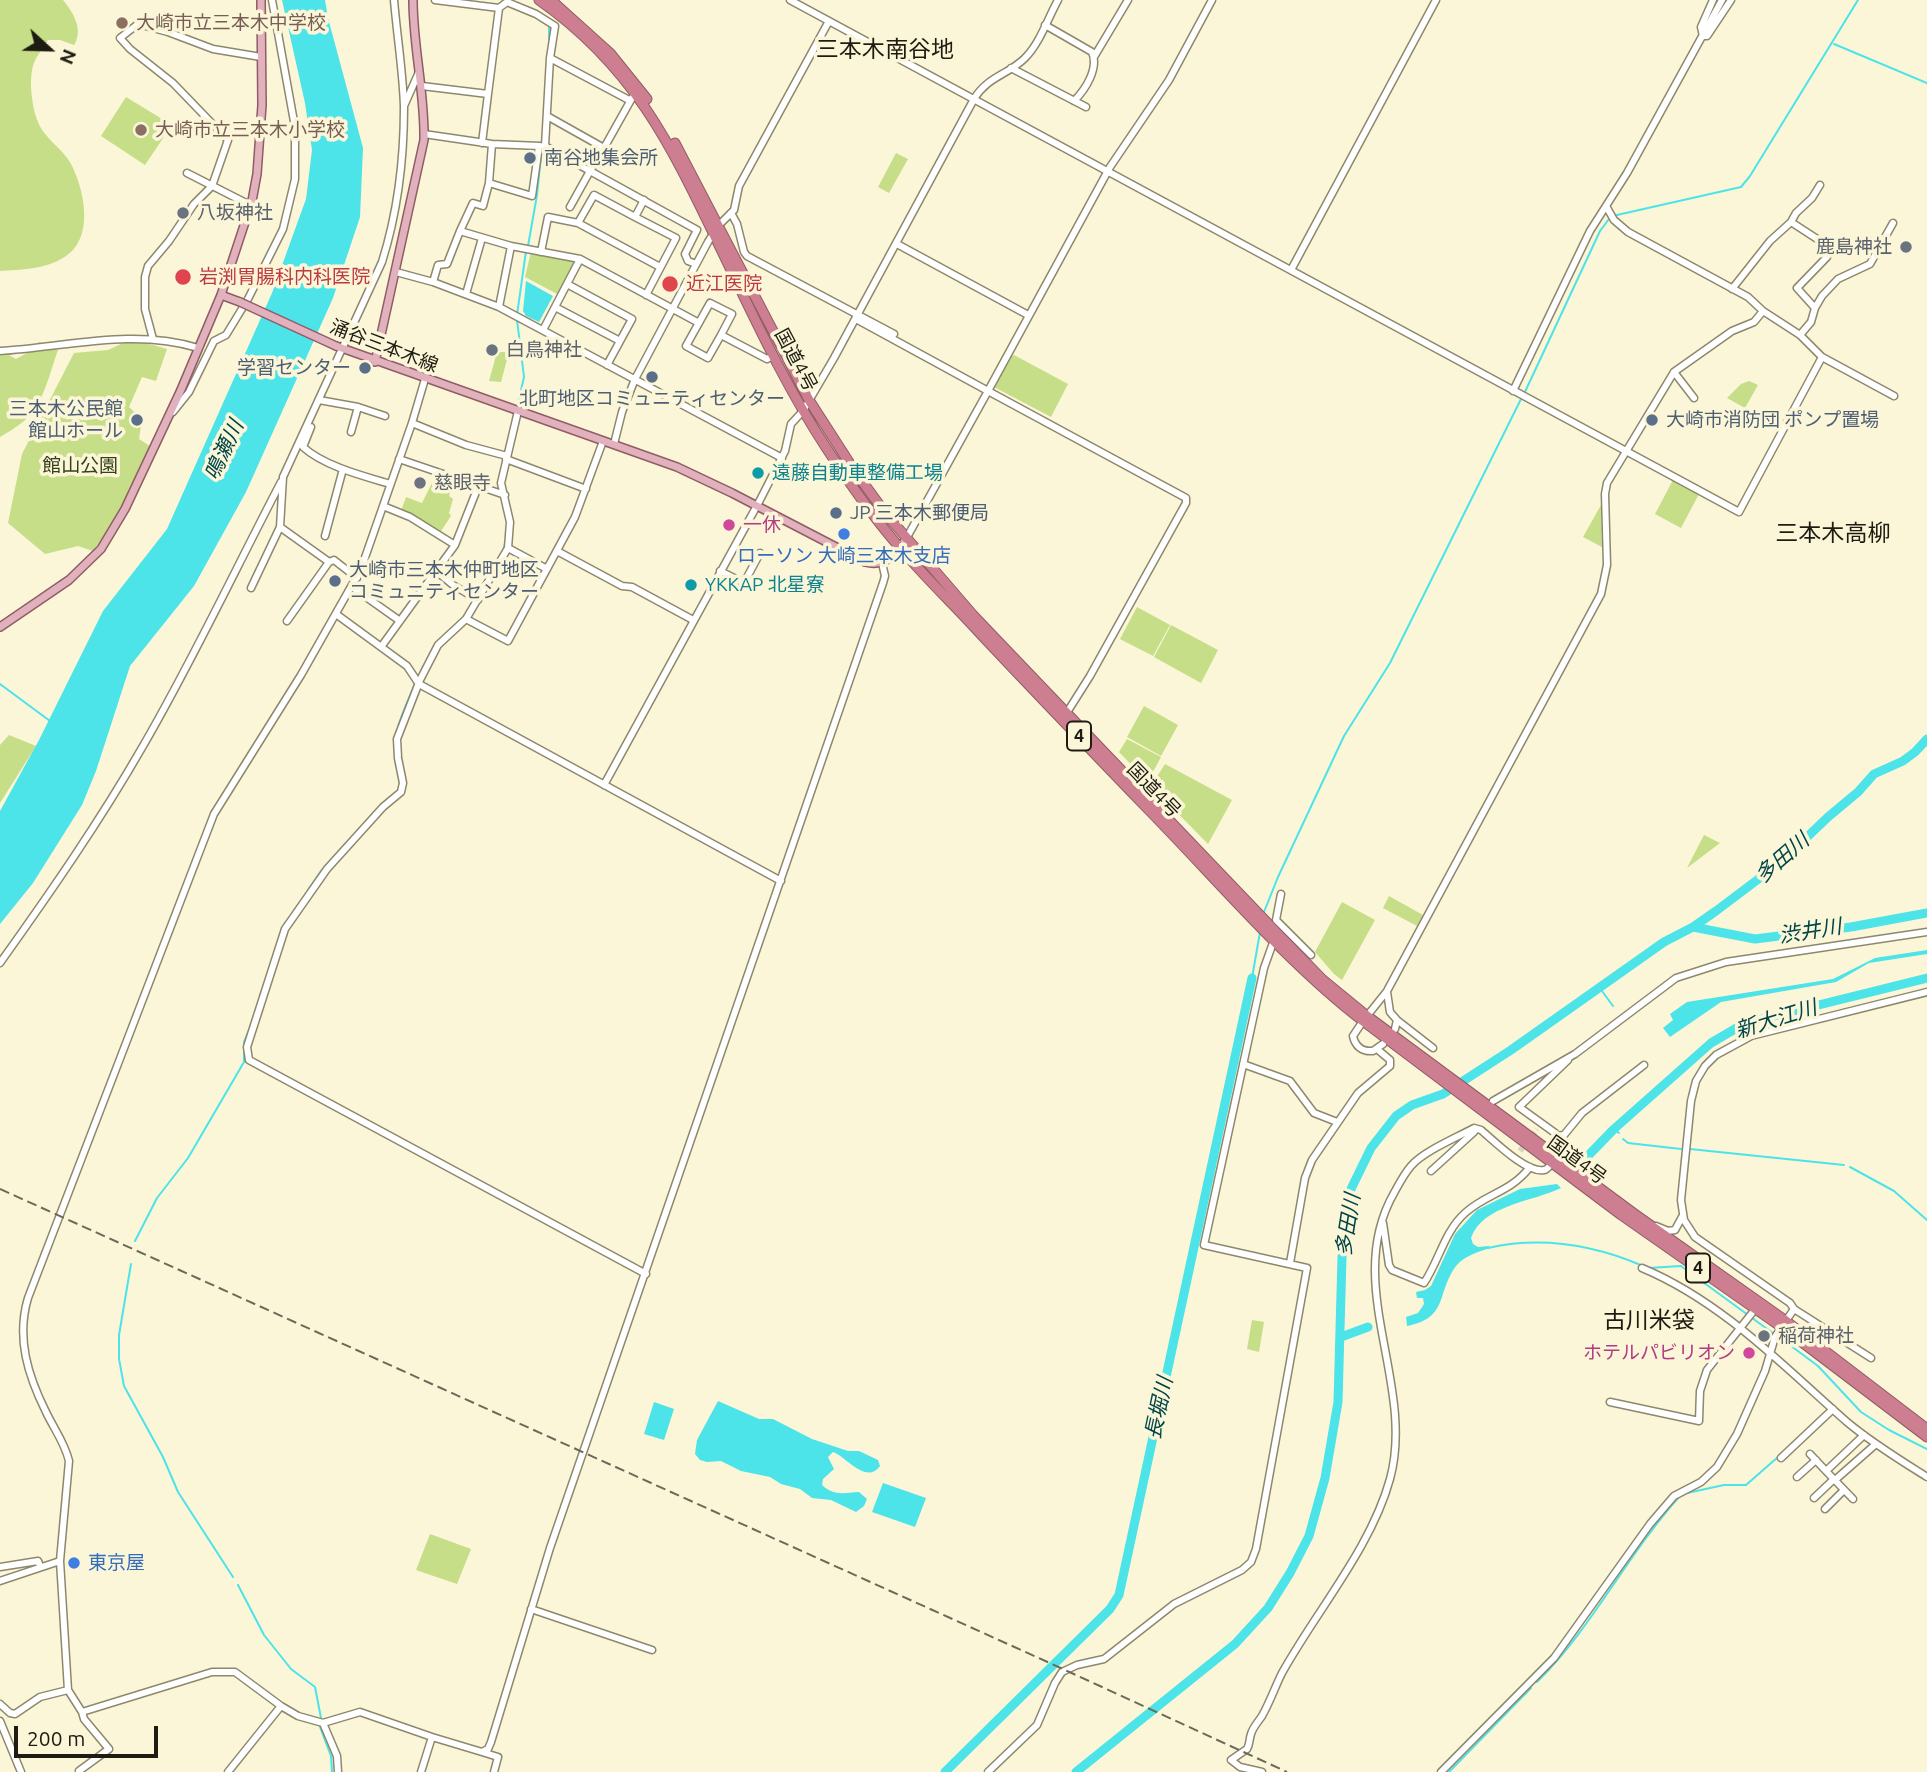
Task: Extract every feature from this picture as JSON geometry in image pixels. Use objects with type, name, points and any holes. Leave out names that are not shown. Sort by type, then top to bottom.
[{"type":"highway","points":[[529,0],[565,20]]},
{"type":"highway","name":"国道4号","points":[[539,0],[604,56],[677,158],[808,400],[854,470],[906,539],[1064,716]]},
{"type":"highway","name":"国道4号","points":[[551,0],[610,53],[640,88],[684,158],[773,356],[803,411],[851,485],[900,548],[1259,919],[1277,934],[1329,995],[1636,1215],[1780,1329],[1927,1437]]},
{"type":"highway","points":[[557,0],[588,32]]},
{"type":"highway","name":"国道4号","points":[[1555,1159],[1620,1214],[1752,1313],[1780,1329],[1927,1429]]},
{"type":"main road","points":[[0,627],[69,580],[101,549],[125,509],[221,295],[250,205],[259,159],[262,105],[261,0]]},
{"type":"main road","points":[[375,362],[424,134],[422,86],[412,0]]},
{"type":"main road","name":"涌谷三本木線","points":[[221,295],[338,348],[694,474],[860,560],[871,564],[882,563]]},
{"type":"main road","points":[[882,563],[900,548],[906,539]]},
{"type":"street","points":[[167,419],[189,392],[214,341],[226,335],[248,299],[283,229],[295,179],[295,127],[271,0]]},
{"type":"street","points":[[0,963],[77,852],[142,748],[243,559],[319,400],[338,348],[382,262],[393,229],[400,184],[404,108],[394,0]]},
{"type":"street","points":[[435,0],[499,8]]},
{"type":"street","points":[[790,0],[1739,512],[1822,357]]},
{"type":"street","points":[[604,785],[782,458],[788,445],[789,429],[803,411],[857,317],[974,99],[989,81],[1011,68],[1030,51],[1058,0]]},
{"type":"street","points":[[1074,101],[1091,75],[1094,57],[1129,0]]},
{"type":"street","points":[[1291,270],[1436,0]]},
{"type":"street","points":[[1703,36],[1701,27],[1713,0]]},
{"type":"street","points":[[1515,392],[1600,215],[1722,0]]},
{"type":"street","points":[[1703,36],[1707,36],[1731,0]]},
{"type":"street","points":[[482,143],[499,8],[508,1],[555,26],[550,58],[547,116],[532,195],[489,183]]},
{"type":"street","points":[[906,539],[1108,171],[1169,79],[1209,1]]},
{"type":"street","points":[[614,444],[622,412],[635,379],[696,264],[716,230],[736,205],[739,186],[829,21]]},
{"type":"street","points":[[153,339],[145,309],[145,277],[148,266],[176,232],[194,204],[212,186],[228,140],[173,83],[120,38],[138,24],[213,49],[261,57]]},
{"type":"street","points":[[1045,25],[1092,52],[1094,57]]},
{"type":"street","points":[[550,58],[633,97],[570,207]]},
{"type":"street","points":[[1011,68],[1086,107]]},
{"type":"street","points":[[404,108],[419,72]]},
{"type":"street","points":[[422,86],[488,94]]},
{"type":"street","points":[[547,116],[604,148]]},
{"type":"street","points":[[424,134],[482,143],[542,146],[697,230],[685,254],[688,261],[696,264]]},
{"type":"street","points":[[433,282],[438,265],[447,264],[473,203],[484,206],[492,144]]},
{"type":"street","points":[[187,173],[250,205]]},
{"type":"street","points":[[1732,289],[1770,240],[1791,222],[1821,185]]},
{"type":"street","points":[[578,223],[594,195],[676,238],[646,295]]},
{"type":"street","points":[[635,216],[644,200]]},
{"type":"street","points":[[1606,206],[1611,217],[1628,232],[1748,298],[1800,335],[1822,357],[1894,396]]},
{"type":"street","points":[[731,213],[747,256],[1187,500],[1090,676],[1064,716]]},
{"type":"street","points":[[541,252],[548,217],[578,223],[660,267]]},
{"type":"street","points":[[1791,222],[1831,248],[1827,257],[1797,288],[1815,308]]},
{"type":"street","points":[[1800,335],[1811,322],[1815,308],[1838,279],[1870,264],[1894,223]]},
{"type":"street","points":[[460,231],[527,250],[580,259],[699,323]]},
{"type":"street","points":[[466,294],[482,238]]},
{"type":"street","points":[[897,244],[1028,315]]},
{"type":"street","points":[[499,307],[511,246]]},
{"type":"street","points":[[543,330],[580,259]]},
{"type":"street","points":[[396,272],[433,282],[499,307],[782,458]]},
{"type":"street","points":[[567,284],[632,318],[607,365]]},
{"type":"street","points":[[710,303],[733,314],[721,335],[708,358],[686,346],[710,303]]},
{"type":"street","points":[[555,307],[620,341]]},
{"type":"street","points":[[1290,1263],[1305,1178],[1312,1160],[1358,1093],[1390,1066],[1390,1060],[1380,1046],[1373,1051],[1363,1050],[1354,1042],[1355,1030],[1387,991],[1601,594],[1607,565],[1606,487],[1674,372],[1732,331],[1754,322],[1763,311]]},
{"type":"street","points":[[857,317],[894,334]]},
{"type":"street","points":[[721,335],[767,359],[773,356]]},
{"type":"street","points":[[0,351],[144,338],[174,341],[198,348]]},
{"type":"street","points":[[1674,372],[1694,398]]},
{"type":"street","points":[[79,1771],[109,1749],[84,1719],[68,1690],[60,1561],[69,1461],[65,1446],[28,1372],[22,1335],[26,1304],[214,814],[357,578],[425,379]]},
{"type":"street","points":[[319,400],[358,407],[384,416]]},
{"type":"street","points":[[351,432],[358,407]]},
{"type":"street","points":[[518,411],[501,483],[510,522],[508,548],[466,619],[438,645],[419,684],[397,739],[403,788],[327,869],[287,926],[247,1043],[249,1060],[646,1274]]},
{"type":"street","points":[[313,413],[303,447],[343,469],[390,484]]},
{"type":"street","points":[[412,422],[586,489]]},
{"type":"street","points":[[466,619],[508,641],[575,517],[603,441]]},
{"type":"street","points":[[399,459],[505,495]]},
{"type":"street","points":[[325,536],[343,469]]},
{"type":"street","points":[[251,588],[280,527],[283,477]]},
{"type":"street","points":[[381,647],[455,545],[478,486]]},
{"type":"street","points":[[383,506],[410,517],[455,545]]},
{"type":"street","points":[[280,527],[329,562]]},
{"type":"street","points":[[508,548],[547,569]]},
{"type":"street","points":[[557,551],[693,620]]},
{"type":"street","points":[[720,571],[744,583],[760,554]]},
{"type":"street","points":[[287,621],[329,562],[334,560],[357,578]]},
{"type":"street","points":[[482,1752],[488,1749],[491,1742],[531,1609],[883,583],[885,576],[882,563]]},
{"type":"street","points":[[436,571],[477,599]]},
{"type":"street","points":[[352,586],[400,621]]},
{"type":"street","points":[[336,614],[407,666],[419,684],[781,881]]},
{"type":"street","points":[[988,1772],[1037,1726],[1062,1672],[1077,1665],[1104,1659],[1174,1604],[1235,1575],[1251,1562],[1256,1549],[1307,1268],[1204,1245],[1264,968],[1277,934],[1276,917],[1281,894]]},
{"type":"street","points":[[1478,1128],[1514,1158],[1530,1167],[1545,1170],[1555,1159],[1561,1145],[1556,1136],[1539,1126],[1519,1107],[1575,1054],[1676,978],[1726,962],[1927,932]]},
{"type":"street","points":[[1277,934],[1311,955]]},
{"type":"street","points":[[1387,991],[1390,1012],[1433,1048]]},
{"type":"street","points":[[1871,1358],[1794,1309],[1790,1303],[1695,1237],[1683,1216],[1681,1200],[1693,1091],[1700,1074],[1716,1055],[1740,1041],[1761,1033],[1927,992]]},
{"type":"street","points":[[1395,1029],[1397,1020]]},
{"type":"street","points":[[1493,1101],[1575,1054]]},
{"type":"street","points":[[1243,1064],[1290,1081],[1314,1113],[1337,1122]]},
{"type":"street","points":[[1556,1136],[1564,1135],[1582,1113],[1644,1065]]},
{"type":"street","points":[[1431,1171],[1478,1128]]},
{"type":"street","points":[[1262,1772],[1240,1767],[1231,1760],[1247,1749],[1251,1734],[1282,1673],[1366,1536],[1384,1496],[1393,1466],[1395,1428],[1390,1379],[1374,1280],[1374,1260],[1381,1222],[1389,1201],[1410,1167],[1478,1128]]},
{"type":"street","points":[[1514,1158],[1520,1151]]},
{"type":"street","points":[[1381,1222],[1392,1270],[1424,1283],[1463,1214],[1513,1185],[1530,1167]]},
{"type":"street","points":[[1636,1215],[1668,1231],[1678,1228],[1683,1216]]},
{"type":"street","points":[[1642,1268],[1669,1281],[1740,1328],[1864,1435],[1927,1477]]},
{"type":"street","points":[[1441,1772],[1554,1658],[1650,1524],[1674,1496],[1701,1482],[1717,1467],[1737,1434],[1765,1371],[1769,1351],[1794,1309]]},
{"type":"street","points":[[1610,1402],[1699,1421],[1700,1391],[1707,1370],[1752,1313]]},
{"type":"street","points":[[1780,1458],[1833,1409]]},
{"type":"street","points":[[1826,1471],[1864,1435]]},
{"type":"street","points":[[1814,1498],[1876,1444]]},
{"type":"street","points":[[1810,1454],[1853,1499]]},
{"type":"street","points":[[1797,1477],[1815,1460]]},
{"type":"street","points":[[1825,1509],[1844,1490]]},
{"type":"street","points":[[0,1567],[38,1561],[40,1566]]},
{"type":"street","points":[[0,1581],[60,1561]]},
{"type":"street","points":[[531,1609],[652,1650]]},
{"type":"street","points":[[82,1712],[222,1671],[235,1672],[298,1716],[323,1723],[360,1712],[498,1757],[494,1772]]},
{"type":"street","points":[[0,1704],[15,1714],[40,1697],[68,1690]]},
{"type":"street","points":[[228,1772],[281,1706]]},
{"type":"street","points":[[0,1721],[21,1772]]},
{"type":"street","points":[[323,1723],[337,1756],[338,1772]]},
{"type":"street","points":[[421,1772],[432,1737]]},
{"type":"green space","points":[[0,0],[63,0],[76,21],[78,33],[74,45],[60,40],[48,40],[34,63],[31,85],[38,122],[71,164],[80,188],[84,214],[80,240],[63,258],[41,267],[0,271]]},
{"type":"green space","points":[[126,97],[172,125],[145,165],[101,136]]},
{"type":"green space","points":[[896,153],[908,159],[889,193],[878,187]]},
{"type":"green space","points":[[531,252],[576,262],[559,295],[525,277]]},
{"type":"green space","name":"館山公園","points":[[132,339],[167,349],[156,381],[142,377],[129,407],[142,419],[139,439],[153,448],[123,511],[93,551],[78,546],[45,554],[8,523],[22,454],[74,353],[108,350]]},
{"type":"green space","points":[[39,342],[58,350],[45,388],[31,415],[0,437],[0,350],[16,359]]},
{"type":"green space","points":[[497,352],[509,352],[501,382],[489,381]]},
{"type":"green space","points":[[1014,355],[1068,384],[1051,417],[994,387],[1010,357]]},
{"type":"green space","points":[[1749,381],[1758,385],[1745,408],[1727,398],[1741,384]]},
{"type":"green space","points":[[434,479],[452,486],[449,496],[453,499],[449,513],[451,516],[439,534],[401,511],[406,497],[422,503]]},
{"type":"green space","points":[[1673,480],[1699,494],[1681,528],[1655,514]]},
{"type":"green space","points":[[1601,505],[1602,547],[1583,537]]},
{"type":"green space","points":[[1137,607],[1170,625],[1153,656],[1120,639]]},
{"type":"green space","points":[[1171,625],[1218,650],[1201,683],[1154,657]]},
{"type":"green space","points":[[1144,706],[1178,725],[1161,756],[1127,737]]},
{"type":"green space","points":[[9,735],[36,746],[0,803],[0,745]]},
{"type":"green space","points":[[1127,739],[1161,757],[1154,770],[1144,778],[1119,752]]},
{"type":"green space","points":[[1165,764],[1232,800],[1208,844],[1151,786]]},
{"type":"green space","points":[[1704,835],[1720,843],[1687,868]]},
{"type":"green space","points":[[1389,896],[1423,915],[1417,926],[1383,908]]},
{"type":"green space","points":[[1342,902],[1375,920],[1342,980],[1315,952]]},
{"type":"green space","points":[[1252,1320],[1264,1322],[1259,1352],[1247,1349]]},
{"type":"green space","points":[[430,1534],[471,1549],[457,1584],[416,1570]]},
{"type":"water","name":"鳴瀬川","points":[[282,0],[325,0],[363,148],[360,217],[333,298],[246,492],[194,586],[130,666],[96,771],[82,805],[33,883],[0,924],[0,811],[39,740],[103,611],[167,529],[272,293],[306,199],[312,150],[305,103]]},
{"type":"water","points":[[526,281],[553,296],[539,322],[526,316],[523,311]]},
{"type":"water","points":[[1927,950],[1927,954],[1869,963],[1836,982],[1721,1002],[1670,1037],[1663,1028],[1673,1020],[1670,1014],[1687,1002],[1833,979],[1875,958]]},
{"type":"water","points":[[1557,1184],[1561,1188],[1497,1211],[1486,1218],[1471,1238],[1473,1244],[1478,1247],[1490,1248],[1459,1263],[1450,1276],[1436,1311],[1430,1317],[1407,1326],[1406,1317],[1418,1313],[1424,1304],[1423,1298],[1417,1298],[1416,1292],[1431,1286],[1455,1234],[1477,1210],[1520,1189]]},
{"type":"water","points":[[718,1401],[759,1419],[773,1419],[812,1439],[848,1451],[859,1451],[878,1460],[880,1466],[869,1473],[856,1468],[833,1452],[828,1457],[834,1469],[823,1479],[822,1485],[835,1492],[859,1492],[867,1499],[864,1506],[856,1512],[831,1500],[812,1498],[800,1489],[781,1484],[770,1477],[741,1471],[721,1461],[700,1460],[695,1454],[697,1440]]},
{"type":"water","points":[[654,1402],[674,1409],[664,1440],[644,1434]]},
{"type":"water","points":[[883,1483],[926,1498],[915,1527],[872,1512]]},
{"type":"waterway","points":[[1524,394],[1600,231],[1609,219],[1741,187],[1858,0]]},
{"type":"waterway","points":[[549,26],[549,48]]},
{"type":"waterway","points":[[1834,44],[1927,83]]},
{"type":"waterway","points":[[528,246],[542,147]]},
{"type":"waterway","points":[[517,315],[526,251]]},
{"type":"waterway","points":[[517,320],[524,377],[517,408]]},
{"type":"waterway","points":[[1264,912],[1344,736],[1390,663],[1521,399]]},
{"type":"waterway","points":[[503,551],[506,540]]},
{"type":"waterway","points":[[420,673],[434,646],[447,633]]},
{"type":"waterway","points":[[0,684],[50,721]]},
{"type":"waterway","points":[[397,769],[396,736],[415,684]]},
{"type":"waterway","name":"多田川","points":[[1076,1772],[1235,1644],[1268,1608],[1309,1536],[1325,1478],[1338,1402],[1342,1257],[1351,1189],[1371,1148],[1396,1116],[1412,1105],[1443,1094],[1511,1050],[1664,942],[1716,911],[1781,862],[1874,774],[1903,761],[1927,739]]},
{"type":"waterway","points":[[308,890],[346,843]]},
{"type":"waterway","name":"渋井川","points":[[1693,927],[1755,939],[1851,927],[1927,913]]},
{"type":"waterway","points":[[279,937],[285,923]]},
{"type":"waterway","points":[[1252,978],[1260,932]]},
{"type":"waterway","name":"長堀川","points":[[945,1772],[1110,1609],[1119,1595],[1252,978]]},
{"type":"waterway","name":"新大江川","points":[[1581,1163],[1614,1129],[1711,1043],[1740,1026],[1927,978]]},
{"type":"waterway","points":[[1599,987],[1613,1006]]},
{"type":"waterway","points":[[135,1241],[157,1198],[188,1158],[244,1062],[244,1042],[252,1023]]},
{"type":"waterway","name":"新大江川","points":[[1614,1129],[1619,1133]]},
{"type":"waterway","points":[[1623,1139],[1628,1143],[1681,1149]]},
{"type":"waterway","points":[[1690,1149],[1844,1165]]},
{"type":"waterway","points":[[1850,1167],[1894,1191],[1927,1220]]},
{"type":"waterway","points":[[1488,1248],[1528,1243],[1567,1245],[1606,1253],[1643,1266]]},
{"type":"waterway","points":[[131,1264],[119,1335],[119,1359],[124,1386],[163,1457],[178,1492],[233,1577]]},
{"type":"waterway","points":[[1648,1268],[1681,1266],[1774,1334]]},
{"type":"waterway","points":[[1341,1337],[1368,1327]]},
{"type":"waterway","points":[[1779,1337],[1818,1366],[1861,1412],[1927,1449]]},
{"type":"waterway","points":[[1687,1493],[1724,1485],[1746,1485],[1778,1457]]},
{"type":"waterway","points":[[1537,1682],[1575,1638],[1660,1519],[1679,1497]]},
{"type":"waterway","points":[[238,1585],[264,1635],[291,1669],[315,1687],[321,1718]]},
{"type":"waterway","points":[[1449,1772],[1531,1688]]},
{"type":"waterway","points":[[320,1727],[331,1756],[332,1772]]},
{"type":"tunnel","points":[[1520,1151],[1537,1129]]},
{"type":"railway","points":[[0,1189],[1287,1772]]},
{"type":"place","name":"大崎市立三本木中学校","points":[[122,23]]},
{"type":"place","name":"大崎市立三本木小学校","points":[[141,130]]},
{"type":"place","name":"南谷地集会所","points":[[530,158]]},
{"type":"place","name":"八坂神社","points":[[183,213]]},
{"type":"place","name":"鹿島神社","points":[[1906,247]]},
{"type":"place","name":"岩渕胃腸科内科医院","points":[[183,277]]},
{"type":"place","name":"近江医院","points":[[670,284]]},
{"type":"place","name":"白鳥神社","points":[[492,350]]},
{"type":"place","name":"学習センター","points":[[365,368]]},
{"type":"place","name":"北町地区コミュニティセンター","points":[[652,377]]},
{"type":"place","name":"三本木公民館 館山ホール","points":[[137,420]]},
{"type":"place","name":"大崎市消防団 ポンプ置場","points":[[1652,420]]},
{"type":"place","name":"遠藤自動車整備工場","points":[[758,473]]},
{"type":"place","name":"慈眼寺","points":[[420,483]]},
{"type":"place","name":"JP 三本木郵便局","points":[[836,513]]},
{"type":"place","name":"一休","points":[[729,525]]},
{"type":"place","name":"ローソン 大崎三本木支店","points":[[844,534]]},
{"type":"place","name":"大崎市三本木仲町地区 コミュニティセンター","points":[[335,581]]},
{"type":"place","name":"YKKAP 北星寮","points":[[691,585]]},
{"type":"place","name":"稲荷神社","points":[[1764,1336]]},
{"type":"place","name":"ホテルパビリオン","points":[[1749,1353]]},
{"type":"place","name":"東京屋","points":[[74,1563]]},
{"type":"district","name":"三本木南谷地","points":[[885,49]]},
{"type":"district","name":"三本木高柳","points":[[1833,533]]},
{"type":"district","name":"古川米袋","points":[[1649,1320]]}]
